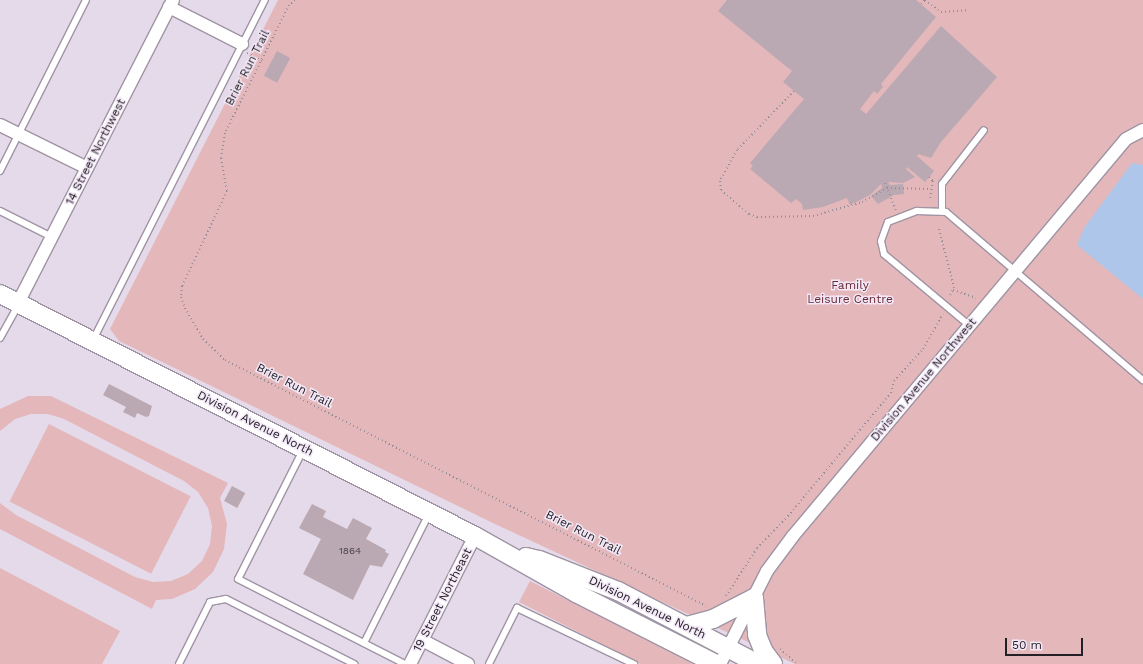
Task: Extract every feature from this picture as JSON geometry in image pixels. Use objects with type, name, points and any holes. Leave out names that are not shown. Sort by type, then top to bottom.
[{"type":"main road","name":"Division Avenue North","points":[[0,294],[475,536],[576,593],[716,664]]},
{"type":"main road","name":"Division Avenue North","points":[[509,554],[539,560],[590,580],[687,626],[724,656],[758,664]]},
{"type":"main road","points":[[687,626],[713,620],[754,598],[757,635],[764,652],[774,664]]},
{"type":"street","points":[[171,3],[241,47]]},
{"type":"street","name":"14 Street Northwest","points":[[18,304],[171,3]]},
{"type":"street","points":[[0,124],[87,168]]},
{"type":"street","name":"Division Avenue Northwest","points":[[724,656],[767,571],[792,536],[1126,139],[1143,130]]},
{"type":"street","name":"19 Street Northeast","points":[[410,664],[475,536]]},
{"type":"street","points":[[422,640],[468,664]]},
{"type":"lane","points":[[0,171],[86,0]]},
{"type":"lane","points":[[92,341],[265,0]]},
{"type":"lane","points":[[942,210],[942,184],[984,130]]},
{"type":"lane","points":[[970,326],[884,254],[881,241],[882,234],[888,222],[917,211],[942,210],[1016,271],[1143,380]]},
{"type":"lane","points":[[0,211],[52,237]]},
{"type":"lane","points":[[0,338],[18,304]]},
{"type":"lane","points":[[304,449],[238,579],[405,664]]},
{"type":"lane","points":[[364,643],[430,513]]},
{"type":"lane","points":[[179,664],[210,602],[226,598],[354,664]]},
{"type":"lane","points":[[489,664],[517,608],[634,664]]},
{"type":"path","name":"Brier Run Trail","points":[[295,0],[289,5],[221,145],[227,191],[182,286],[181,297],[185,308],[203,339],[225,360],[709,608],[710,610]]},
{"type":"path","points":[[921,4],[925,0],[941,12],[967,10]]},
{"type":"path","points":[[241,47],[262,61]]},
{"type":"path","points":[[794,91],[737,150],[725,169],[720,181],[721,190],[749,214],[757,217],[782,215],[805,217],[849,206],[887,188],[931,189]]},
{"type":"path","points":[[929,177],[933,181],[930,198]]},
{"type":"path","points":[[885,183],[898,217]]},
{"type":"path","points":[[939,228],[953,290],[949,299]]},
{"type":"path","points":[[953,290],[976,298]]},
{"type":"path","points":[[724,599],[756,548],[788,516],[890,393],[894,381],[923,349],[944,313]]},
{"type":"green space","name":"Family Leisure Centre","points":[[278,0],[1143,0],[1143,664],[795,664],[495,524],[119,341],[110,329]]},
{"type":"green space","points":[[28,396],[51,396],[228,483],[220,498],[227,524],[224,549],[213,572],[195,589],[172,599],[156,600],[152,609],[0,529],[0,503],[16,515],[135,577],[153,582],[171,581],[188,574],[202,561],[210,544],[212,526],[208,508],[198,492],[184,481],[64,419],[48,414],[31,414],[15,419],[0,431],[0,409]]},
{"type":"green space","points":[[49,424],[191,496],[151,574],[10,502]]},
{"type":"green space","points":[[0,568],[120,631],[102,664],[0,664]]},
{"type":"green space","points":[[530,581],[692,664],[641,664],[519,602]]},
{"type":"water","points":[[1132,163],[1143,165],[1143,299],[1077,245],[1084,228]]},
{"type":"building","points":[[727,0],[916,0],[936,17],[881,84],[883,87],[877,94],[874,91],[860,109],[866,114],[941,26],[997,77],[941,142],[931,158],[918,154],[917,156],[934,171],[925,182],[907,167],[906,169],[915,177],[903,183],[888,182],[890,185],[903,184],[904,194],[894,195],[878,204],[871,196],[882,188],[881,184],[870,195],[850,205],[847,198],[823,207],[803,210],[802,204],[796,199],[791,203],[750,169],[753,166],[750,163],[804,99],[783,82],[792,71],[718,11]]},
{"type":"building","points":[[277,51],[290,58],[277,83],[264,76]]},
{"type":"building","points":[[109,384],[152,406],[149,416],[146,417],[137,413],[135,418],[123,412],[126,407],[103,395]]},
{"type":"building","points":[[232,486],[245,493],[237,508],[224,501]]},
{"type":"building","points":[[312,504],[326,511],[323,517],[347,529],[353,518],[372,528],[366,539],[386,550],[385,552],[389,554],[382,567],[370,565],[353,600],[303,574],[321,539],[299,528]]}]
